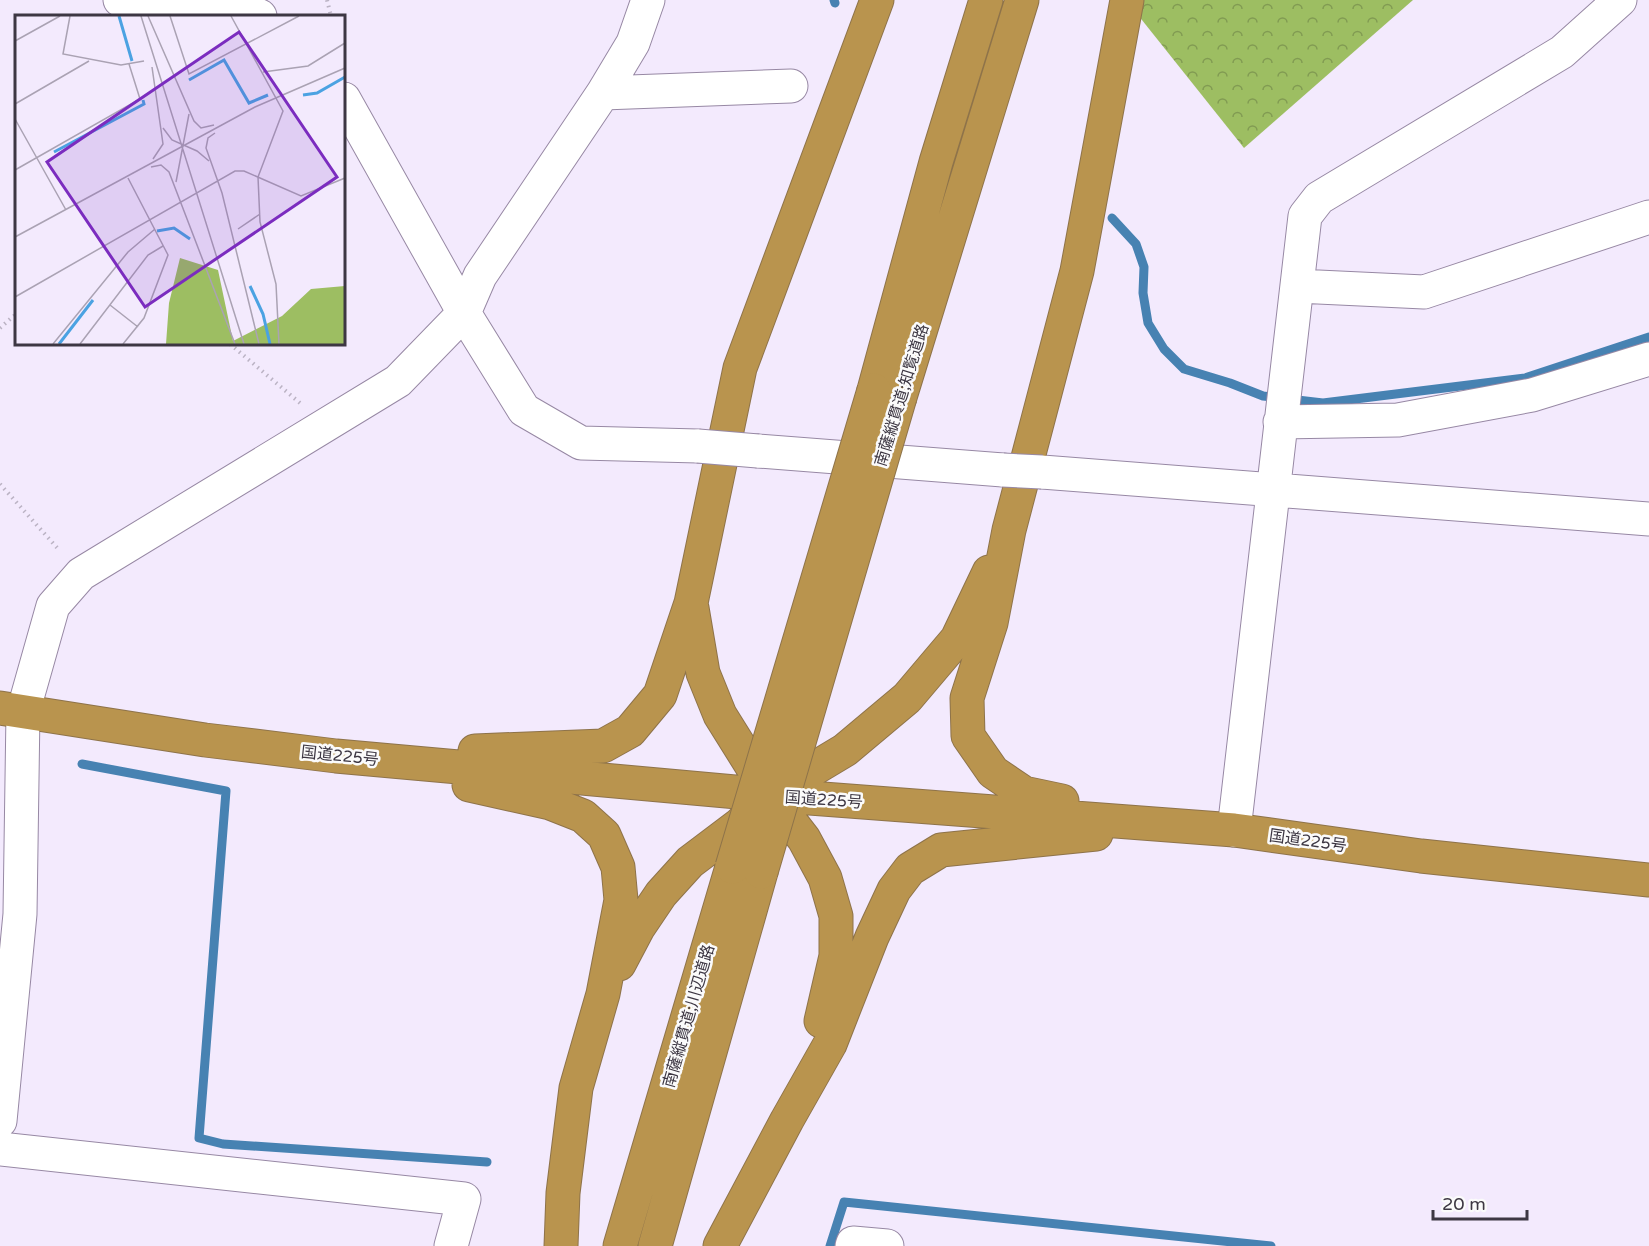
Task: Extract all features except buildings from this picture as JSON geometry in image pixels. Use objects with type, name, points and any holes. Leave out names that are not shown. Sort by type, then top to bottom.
[{"type":"highway","points":[[336,756],[603,746],[630,731],[660,695],[691,603],[740,368],[877,0]]},
{"type":"highway","name":"南薩縦貫道;知覧道路","points":[[887,393],[936,162],[986,0]]},
{"type":"highway","name":"南薩縦貫道;知覧道路","points":[[771,790],[887,393],[1022,0]]},
{"type":"highway","points":[[1127,0],[1077,271],[1009,530],[991,623],[967,698],[968,736],[993,772],[1024,793],[1178,825]]},
{"type":"highway","points":[[603,994],[638,928],[662,894],[690,862],[739,825],[771,790],[845,750],[907,698],[957,639],[1009,530]]},
{"type":"highway","points":[[691,603],[703,673],[720,715],[810,849],[825,878],[836,916],[836,956],[823,1014],[787,1120]]},
{"type":"highway","name":"国道225号","points":[[11,710],[205,740],[336,756],[771,790],[1233,830],[1421,856],[1649,880]]},
{"type":"highway","points":[[336,756],[550,803],[583,816],[604,835],[618,867],[621,900],[603,994],[576,1088],[563,1193],[561,1246]]},
{"type":"highway","name":"南薩縦貫道;川辺道路","points":[[621,1246],[747,869],[771,790]]},
{"type":"highway","points":[[720,1246],[830,1044],[872,937],[894,890],[910,869],[940,850],[1178,825]]},
{"type":"highway","name":"南薩縦貫道;川辺道路","points":[[655,1246],[747,869]]},
{"type":"street","points":[[120,0],[145,8],[219,4],[258,15]]},
{"type":"street","points":[[0,1121],[10,909],[11,710],[53,606],[81,574],[398,381],[464,313],[480,276],[603,93],[633,43],[648,0]]},
{"type":"street","points":[[1233,830],[1305,216],[1319,198],[1562,51],[1620,0]]},
{"type":"street","points":[[603,93],[791,86]]},
{"type":"street","points":[[345,101],[464,313],[524,410],[581,443],[698,446],[1649,519]]},
{"type":"street","points":[[1297,286],[1424,292],[1649,217]]},
{"type":"street","points":[[1283,405],[1398,420],[1532,395],[1649,359]]},
{"type":"street","points":[[0,1149],[464,1198],[451,1246]]},
{"type":"street","points":[[852,1246],[853,1244],[887,1246]]},
{"type":"path","points":[[327,0],[331,15]]},
{"type":"path","points":[[0,328],[15,315]]},
{"type":"path","points":[[231,345],[326,425]]},
{"type":"path","points":[[0,484],[81,574]]},
{"type":"green space","points":[[1126,0],[1413,0],[1244,148]]},
{"type":"waterway","points":[[1112,218],[1136,244],[1144,267],[1143,293],[1148,323],[1164,349],[1184,369],[1263,396],[1323,403],[1525,378],[1649,337]]},
{"type":"waterway","points":[[82,764],[226,791],[199,1138],[223,1144],[487,1162]]},
{"type":"waterway","points":[[830,1246],[844,1202],[1271,1246]]}]
